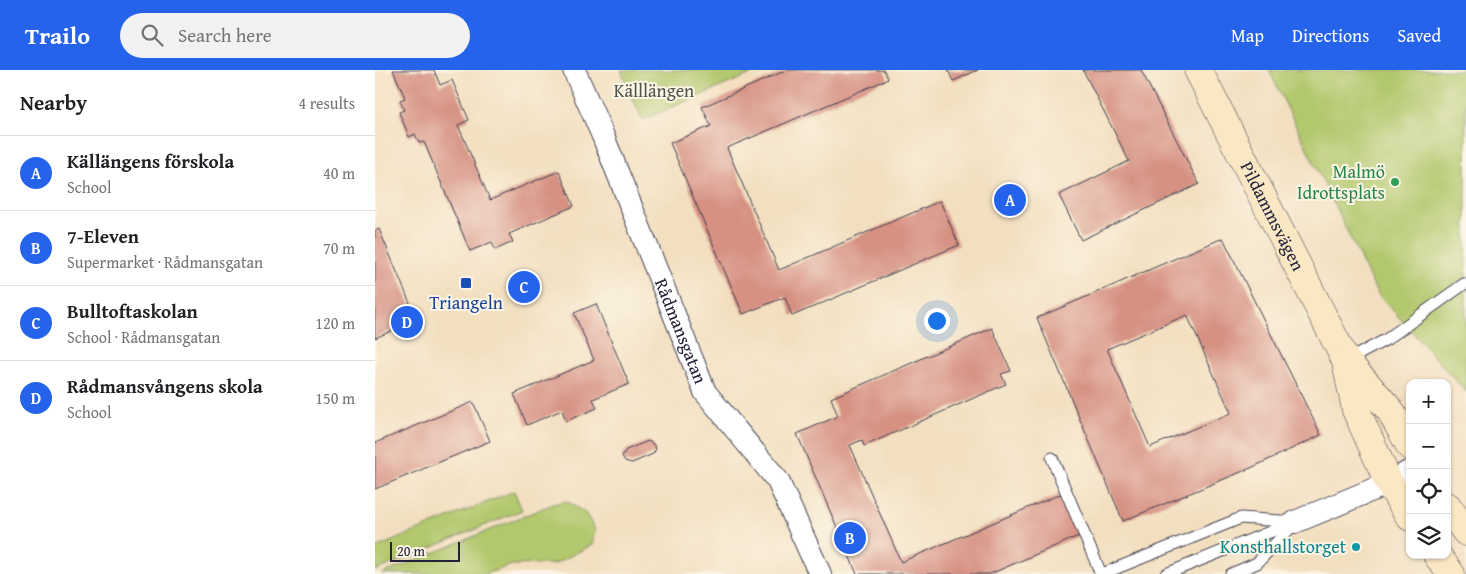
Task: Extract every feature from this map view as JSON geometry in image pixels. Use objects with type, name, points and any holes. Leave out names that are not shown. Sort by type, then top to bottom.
[{"type":"main road","name":"Pildammsvägen","points":[[1198,70],[1346,361],[1389,410],[1406,439]]},
{"type":"main road","name":"Pildammsvägen","points":[[1346,361],[1356,410],[1399,477],[1409,514]]},
{"type":"main road","points":[[1451,511],[1466,532]]},
{"type":"main road","points":[[1440,559],[1451,574]]},
{"type":"street","name":"Rådmansgatan","points":[[574,70],[603,136],[705,392],[778,481],[820,574]]},
{"type":"street","points":[[1295,522],[1399,477]]},
{"type":"lane","points":[[1346,361],[1387,340],[1464,284]]},
{"type":"lane","points":[[1052,458],[1101,574],[1241,518],[1295,522]]},
{"type":"lane","points":[[1167,574],[1295,522]]},
{"type":"lane","points":[[1231,574],[1257,563],[1295,522]]},
{"type":"green space","name":"Källlängen","points":[[621,70],[761,70],[642,120]]},
{"type":"green space","name":"Malmö Idrottsplats","points":[[1269,70],[1466,70],[1466,392],[1377,293]]},
{"type":"green space","points":[[514,491],[522,510],[375,571],[375,548]]},
{"type":"green space","points":[[567,501],[586,514],[595,530],[592,545],[555,564],[512,565],[485,574],[382,574],[553,504]]},
{"type":"building","points":[[393,70],[434,70],[440,85],[452,80],[469,120],[458,125],[490,200],[559,171],[574,206],[509,234],[513,242],[495,250],[492,242],[470,251],[424,142],[419,143],[415,134],[409,137],[399,112],[404,110],[400,100],[405,98]]},
{"type":"building","points":[[787,70],[884,70],[888,79],[727,148],[779,270],[940,201],[959,245],[792,316],[785,297],[743,314],[670,143],[711,126],[702,107]]},
{"type":"building","points":[[948,70],[978,70],[953,81]]},
{"type":"building","points":[[1083,70],[1141,70],[1199,184],[1081,240],[1059,195],[1129,161]]},
{"type":"building","points":[[379,229],[417,320],[375,338],[375,231]]},
{"type":"building","points":[[1223,238],[1321,435],[1253,467],[1123,521],[1037,318]],"holes":[[[1187,315],[1231,413],[1150,447],[1107,349]]]},
{"type":"building","points":[[596,304],[629,384],[593,399],[597,408],[566,421],[562,410],[527,425],[514,394],[594,360],[574,313]]},
{"type":"building","points":[[992,328],[1011,371],[1001,374],[1006,384],[864,446],[862,440],[850,445],[901,562],[1063,493],[1081,535],[990,574],[857,574],[797,434],[838,416],[831,398]]},
{"type":"building","points":[[473,402],[490,441],[375,489],[375,443]]},
{"type":"building","points":[[648,441],[656,449],[653,454],[632,463],[625,461],[622,456],[626,450]]},
{"type":"place","name":"Malmö Idrottsplats","points":[[1395,182]]},
{"type":"place","name":"Källängens förskola","points":[[1010,200]]},
{"type":"place","name":"Triangeln","points":[[466,283]]},
{"type":"place","name":"Bulltoftaskolan","points":[[524,287]]},
{"type":"place","name":"Rådmansvångens skola","points":[[407,322]]},
{"type":"place","name":"7-Eleven","points":[[850,538]]},
{"type":"place","name":"Konsthallstorget","points":[[1356,547]]}]
